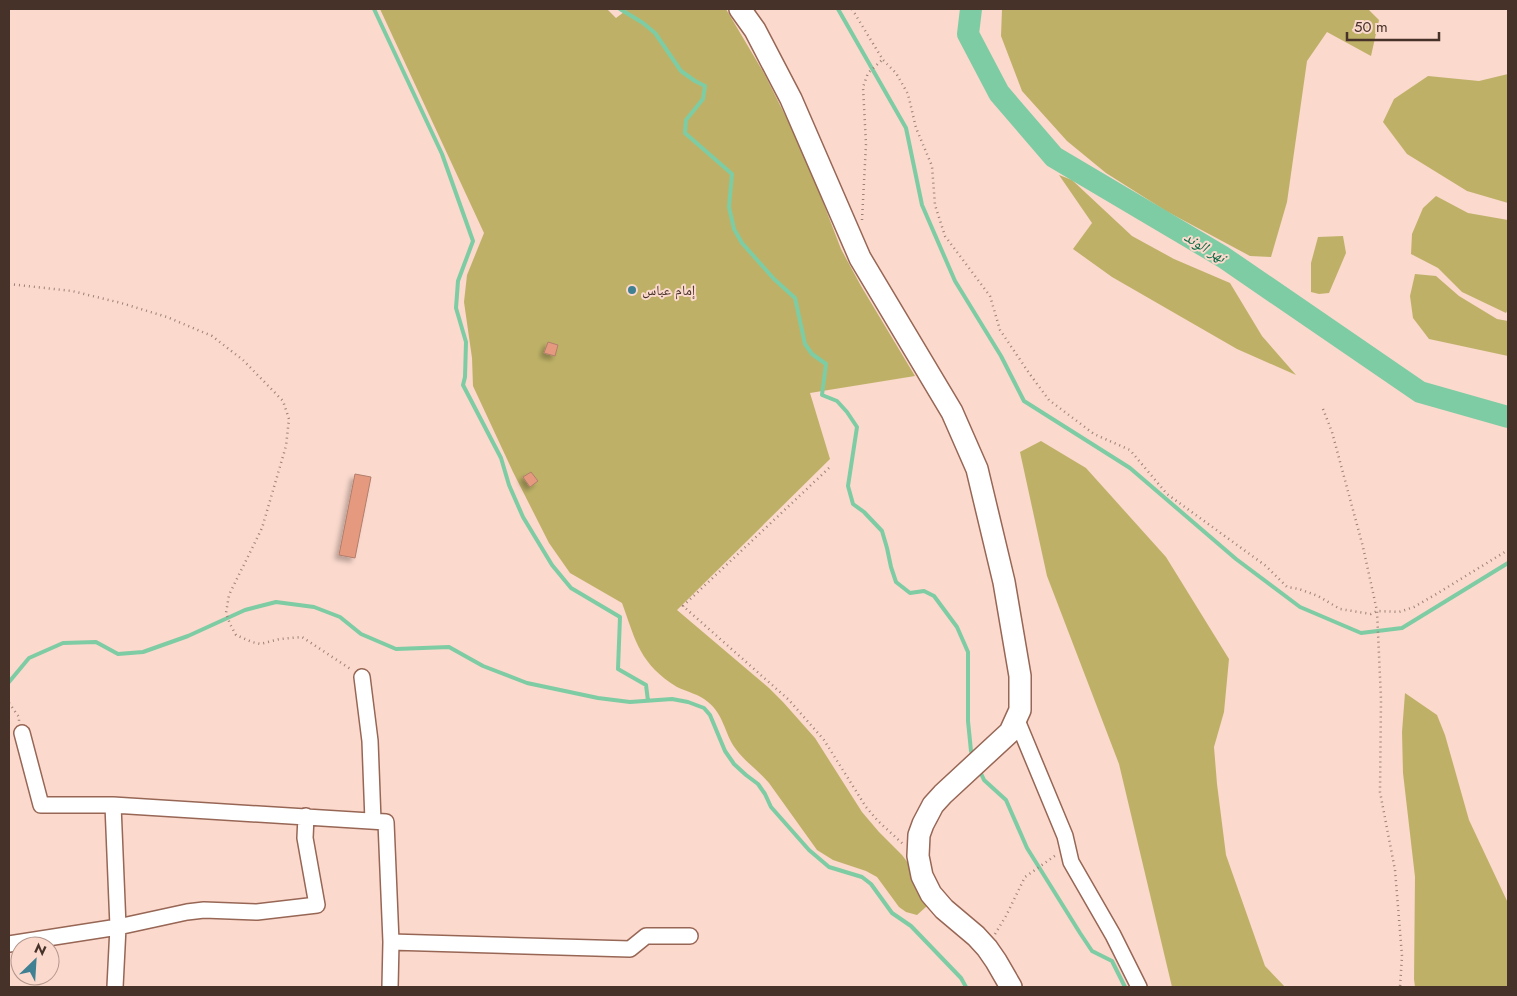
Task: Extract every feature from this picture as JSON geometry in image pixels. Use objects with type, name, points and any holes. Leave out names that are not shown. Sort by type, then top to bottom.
[{"type":"main road","points":[[740,9],[755,30],[792,100],[860,258],[952,412],[977,469],[1004,582],[1020,676],[1020,710],[1010,732],[943,794],[927,814],[919,834],[918,856],[922,876],[931,894],[944,909],[987,948],[1011,987]]},
{"type":"street","points":[[362,677],[370,741],[373,821]]},
{"type":"street","points":[[1016,718],[1066,836],[1071,862],[1113,935],[1139,987]]},
{"type":"street","points":[[22,733],[41,805],[113,805],[386,822],[391,942],[390,987]]},
{"type":"street","points":[[113,805],[118,927],[115,987]]},
{"type":"street","points":[[9,944],[118,927],[204,910],[258,912],[317,905],[305,838],[306,816]]},
{"type":"street","points":[[391,942],[630,949],[646,936],[690,936]]},
{"type":"path","points":[[852,9],[882,60],[896,73],[908,94],[916,128],[932,166],[935,205],[946,236],[990,296],[1000,330],[1049,400],[1094,434],[1130,450],[1167,494],[1266,566],[1287,587],[1299,588],[1318,596],[1340,610],[1371,614],[1377,611],[1398,612],[1414,607],[1508,550]]},
{"type":"path","points":[[862,222],[866,144],[863,87],[868,73],[882,60]]},
{"type":"path","points":[[9,284],[72,291],[121,302],[167,317],[212,336],[243,360],[283,401],[288,419],[286,446],[262,528],[228,595],[226,613],[236,635],[260,644],[302,636],[362,677]]},
{"type":"path","points":[[1323,410],[1332,432],[1363,547],[1377,611],[1381,699],[1380,792],[1396,870],[1402,956],[1400,987]]},
{"type":"path","points":[[829,468],[684,606],[789,700],[824,740],[866,807],[878,821],[918,856]]},
{"type":"path","points":[[9,706],[18,717],[22,733]]},
{"type":"path","points":[[987,948],[1026,877],[1048,860]]},
{"type":"shaded area","points":[[380,9],[607,9],[616,18],[628,9],[726,9],[765,75],[794,133],[808,163],[841,249],[915,376],[810,393],[830,459],[677,610],[769,688],[815,738],[862,812],[908,863],[927,906],[917,915],[906,912],[899,907],[877,877],[866,871],[833,860],[817,850],[769,783],[735,748],[721,718],[713,707],[701,697],[677,687],[655,670],[647,661],[636,641],[622,603],[570,573],[549,543],[473,386],[472,358],[464,302],[467,275],[484,233]]},
{"type":"shaded area","points":[[1002,9],[1368,9],[1379,20],[1371,56],[1327,32],[1307,61],[1287,202],[1271,257],[1250,256],[1166,211],[1106,173],[1067,141],[1022,91],[1001,36]]},
{"type":"shaded area","points":[[1508,74],[1508,203],[1467,191],[1407,154],[1383,122],[1394,99],[1428,76],[1479,81]]},
{"type":"shaded area","points":[[1059,175],[1072,180],[1132,236],[1174,259],[1230,283],[1262,336],[1296,375],[1237,349],[1112,277],[1073,249],[1092,223]]},
{"type":"shaded area","points":[[1436,196],[1468,213],[1508,220],[1508,309],[1506,313],[1462,292],[1438,268],[1411,254],[1412,234],[1423,208]]},
{"type":"shaded area","points":[[1343,236],[1346,253],[1329,293],[1319,294],[1311,292],[1311,263],[1318,237]]},
{"type":"shaded area","points":[[1415,274],[1436,276],[1459,296],[1497,319],[1508,321],[1508,356],[1429,339],[1413,318],[1410,296]]},
{"type":"shaded area","points":[[1041,441],[1086,468],[1166,557],[1229,659],[1224,712],[1214,747],[1226,855],[1265,966],[1285,987],[1172,987],[1119,764],[1047,576],[1020,452]]},
{"type":"shaded area","points":[[1405,693],[1437,715],[1445,735],[1469,820],[1508,903],[1508,987],[1415,987],[1415,877],[1403,773],[1402,732]]},
{"type":"building","points":[[548,342],[558,345],[555,356],[544,353]]},
{"type":"building","points":[[531,472],[538,481],[530,487],[523,477]]},
{"type":"building","points":[[355,474],[371,477],[355,558],[339,555]]},
{"type":"waterway","points":[[374,9],[442,154],[473,241],[458,281],[456,308],[466,342],[463,385],[501,458],[509,485],[523,517],[552,565],[571,588],[620,617],[618,669],[646,685],[648,701]]},
{"type":"waterway","points":[[620,9],[655,33],[681,71],[705,86],[703,99],[686,120],[685,133],[732,174],[729,207],[734,229],[742,243],[774,279],[795,298],[805,344],[812,354],[826,364],[822,395],[837,401],[857,427],[848,486],[853,504],[864,512],[882,531],[896,582],[910,593],[924,591],[934,596],[957,627],[968,652],[968,721],[973,756]]},
{"type":"waterway","points":[[838,9],[906,128],[922,205],[955,281],[1001,356],[1024,401],[1130,468],[1236,559],[1300,607],[1361,633],[1402,628],[1508,563]]},
{"type":"waterway","name":"نهر الوند","points":[[971,9],[968,34],[999,93],[1054,157],[1223,257],[1420,392],[1508,417]]},
{"type":"waterway","points":[[9,682],[29,658],[63,643],[96,642],[118,654],[143,652],[188,636],[245,610],[276,602],[314,607],[340,617],[361,634],[396,649],[449,647],[483,666],[527,683],[598,698],[630,702],[672,699],[688,702],[704,708],[710,715],[725,751],[734,764],[758,784],[771,807],[809,850],[829,867],[862,877],[871,884],[892,913],[911,926],[961,978],[966,987]]},
{"type":"waterway","points":[[979,769],[984,780],[1006,800],[1027,848],[1092,951],[1112,961],[1125,987]]},
{"type":"place","name":"إمام عباس","points":[[632,290]]}]
